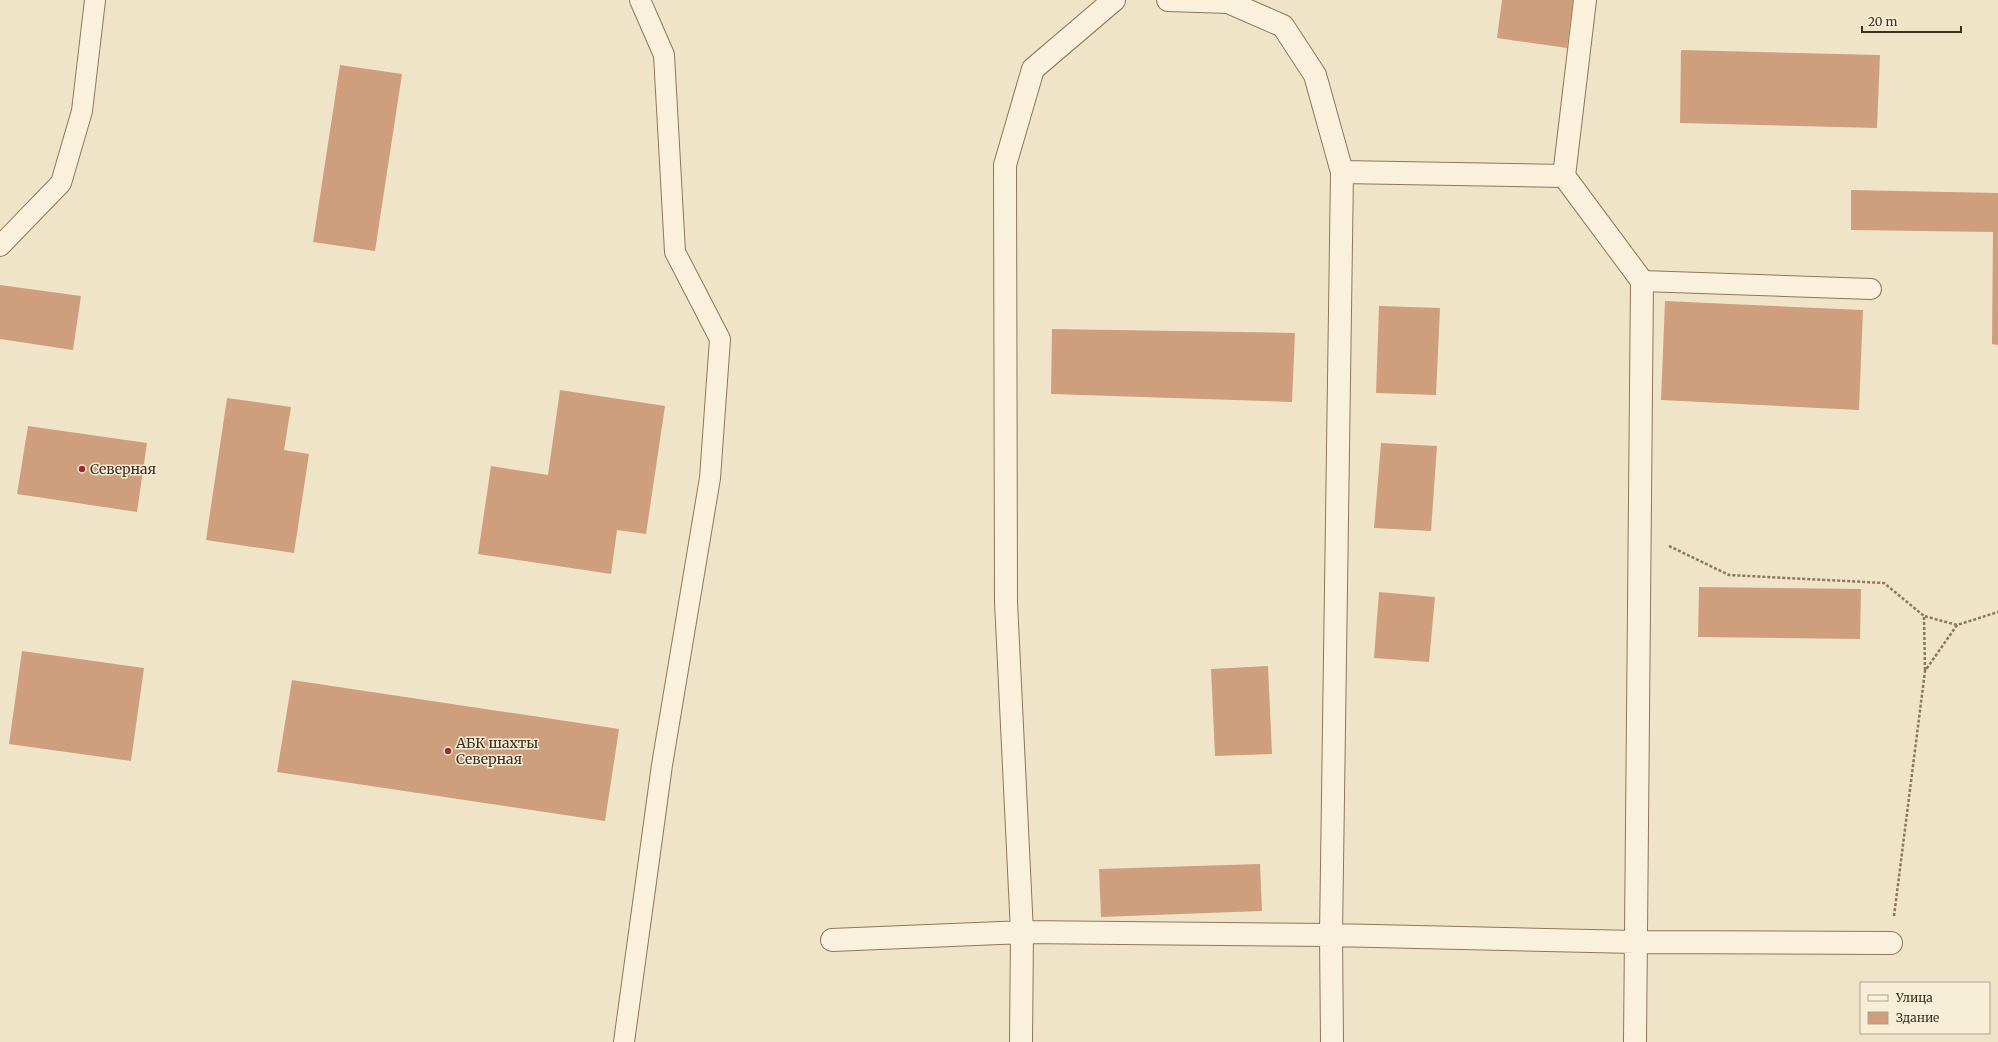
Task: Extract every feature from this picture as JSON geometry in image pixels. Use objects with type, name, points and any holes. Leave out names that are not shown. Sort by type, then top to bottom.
[{"type":"street","points":[[1021,1042],[1022,932],[1006,602],[1005,165],[1033,69],[1114,0]]},
{"type":"street","points":[[1168,0],[1228,2],[1283,26],[1315,75],[1342,172],[1331,935],[1332,1042]]},
{"type":"street","points":[[1585,0],[1564,176],[1642,281],[1635,1042]]},
{"type":"street","points":[[1342,172],[1564,176]]},
{"type":"street","points":[[832,940],[1022,932],[1331,935],[1635,942],[1891,943]]},
{"type":"lane","points":[[0,246],[61,183],[82,111],[95,0]]},
{"type":"lane","points":[[624,1042],[662,765],[710,478],[720,339],[675,252],[664,54],[640,0]]},
{"type":"lane","points":[[1642,281],[1871,289]]},
{"type":"path","points":[[1639,532],[1729,575],[1884,583],[1924,616],[1957,625],[1998,612]]},
{"type":"path","points":[[1891,943],[1925,671],[1924,616]]},
{"type":"path","points":[[1925,671],[1957,625]]},
{"type":"building","points":[[1502,0],[1573,0],[1567,48],[1497,38]]},
{"type":"building","points":[[1681,50],[1880,55],[1877,128],[1680,123]]},
{"type":"building","points":[[340,65],[402,74],[375,251],[313,242]]},
{"type":"building","points":[[1851,190],[1998,193],[1998,345],[1992,344],[1993,232],[1851,230]]},
{"type":"building","points":[[0,285],[81,296],[73,350],[0,339]]},
{"type":"building","points":[[1665,301],[1863,310],[1859,410],[1661,400]]},
{"type":"building","points":[[1379,306],[1440,308],[1436,395],[1376,393]]},
{"type":"building","points":[[1052,329],[1295,333],[1292,402],[1051,394]]},
{"type":"building","points":[[560,390],[665,406],[646,534],[617,530],[611,574],[478,554],[491,466],[548,475]]},
{"type":"building","points":[[227,398],[291,407],[284,450],[309,454],[294,553],[206,540]]},
{"type":"building","name":"Северная","points":[[28,426],[147,443],[137,512],[17,494]]},
{"type":"building","points":[[1381,443],[1437,446],[1431,531],[1374,528]]},
{"type":"building","points":[[1699,587],[1861,589],[1860,639],[1698,637]]},
{"type":"building","points":[[1379,592],[1435,597],[1429,662],[1374,658]]},
{"type":"building","points":[[22,651],[144,668],[131,761],[9,744]]},
{"type":"building","points":[[1268,666],[1272,754],[1215,756],[1211,669]]},
{"type":"building","name":"АБК шахты Северная","points":[[292,680],[619,729],[605,821],[277,772]]},
{"type":"building","points":[[1260,864],[1262,911],[1101,917],[1099,869]]},
{"type":"place","name":"Северная","points":[[82,469]]},
{"type":"place","name":"АБК шахты Северная","points":[[448,751]]}]
